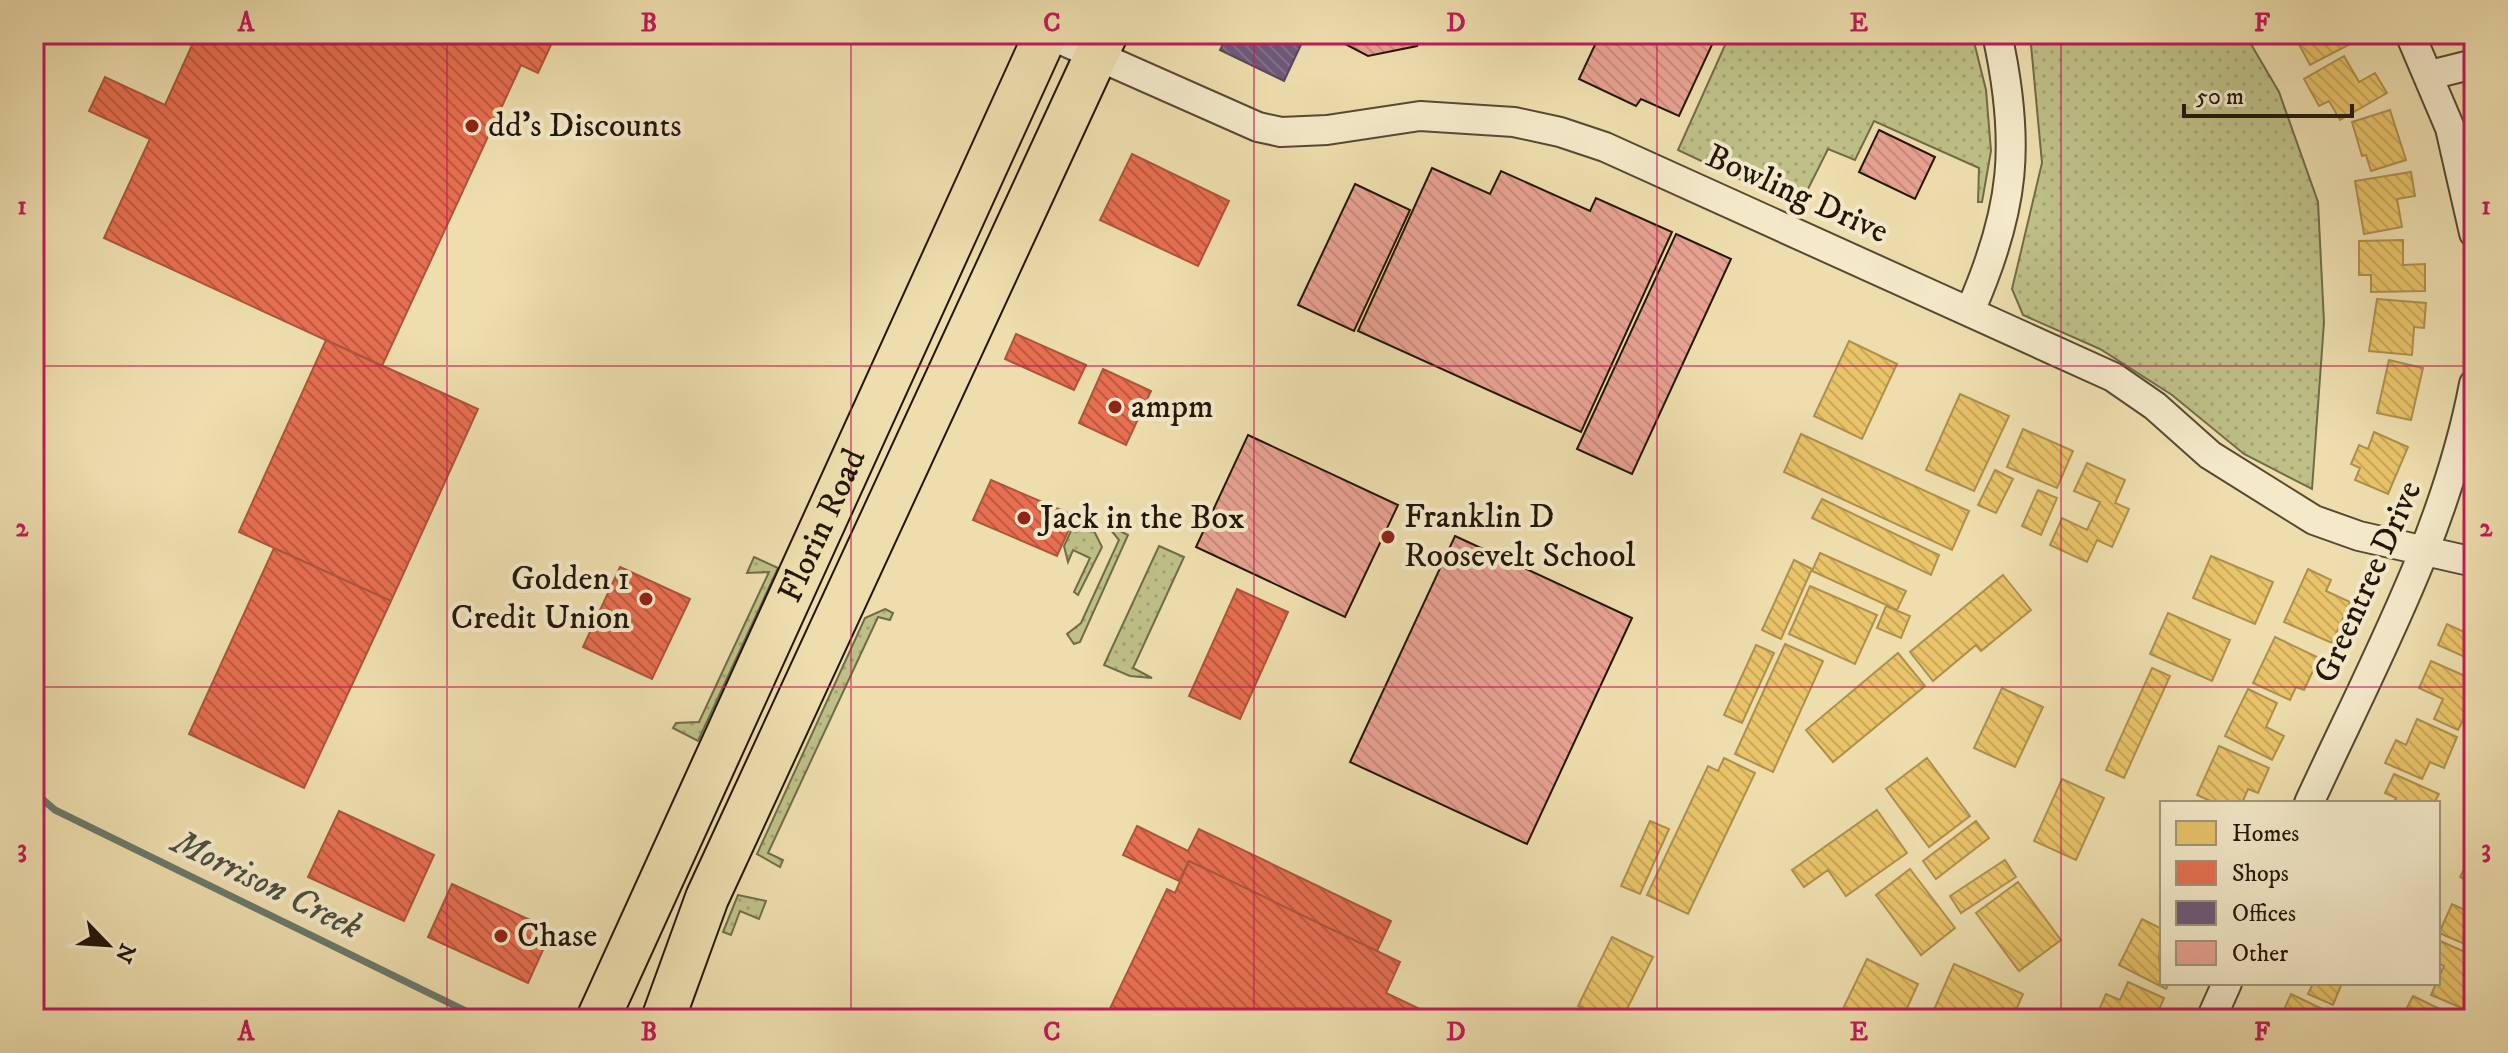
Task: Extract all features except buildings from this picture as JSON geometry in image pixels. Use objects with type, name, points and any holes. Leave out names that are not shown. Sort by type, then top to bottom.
[{"type":"main road","name":"Florin Road","points":[[598,1019],[1047,34]]},
{"type":"main road","name":"Florin Road","points":[[663,1019],[707,898],[1101,45]]},
{"type":"street","name":"Bowling Drive","points":[[1047,34],[1101,45],[1258,127],[1281,132],[1316,132],[1420,116],[1514,122],[1560,132],[1605,147],[2113,377],[2155,406],[2220,462],[2314,520],[2423,553],[2474,562]]},
{"type":"street","points":[[1970,311],[1995,249],[2009,199],[2011,145],[2007,92],[1997,34]]},
{"type":"street","points":[[2410,34],[2430,75],[2459,157],[2474,233]]},
{"type":"street","points":[[2430,75],[2474,64]]},
{"type":"street","name":"Greentree Drive","points":[[2310,801],[2423,553],[2451,482],[2474,384]]},
{"type":"street","points":[[2211,1019],[2226,985]]},
{"type":"green space","points":[[1730,34],[1972,34],[1986,90],[1991,151],[1982,202],[1978,202],[1979,168],[1874,121],[1855,160],[1828,149],[1799,207],[1678,150]]},
{"type":"green space","points":[[2030,34],[2245,34],[2279,92],[2318,202],[2324,322],[2312,489],[2244,454],[2172,395],[2100,349],[2023,315],[2012,289],[2042,163]]},
{"type":"green space","points":[[1076,520],[1094,531],[1102,547],[1078,595],[1074,592],[1090,558],[1073,550],[1068,562],[1064,546]]},
{"type":"green space","points":[[1106,524],[1128,535],[1080,642],[1074,644],[1067,634],[1081,623],[1119,540]]},
{"type":"green space","points":[[1159,546],[1184,557],[1133,668],[1152,678],[1130,676],[1104,665]]},
{"type":"green space","points":[[754,557],[778,568],[698,741],[673,728],[676,723],[699,722],[769,572],[747,573]]},
{"type":"green space","points":[[885,609],[893,613],[890,620],[878,617],[768,853],[783,860],[780,867],[757,854],[865,618]]},
{"type":"green space","points":[[738,895],[766,901],[759,919],[740,911],[731,935],[723,932]]},
{"type":"waterway","name":"Morrison Creek","points":[[34,792],[55,810],[482,1019]]},
{"type":"place","name":"dd's Discounts","points":[[472,126]]},
{"type":"place","name":"ampm","points":[[1115,407]]},
{"type":"place","name":"Jack in the Box","points":[[1024,518]]},
{"type":"place","name":"Franklin D Roosevelt School","points":[[1388,537]]},
{"type":"place","name":"Golden 1 Credit Union","points":[[646,599]]},
{"type":"place","name":"Chase","points":[[501,936]]}]
